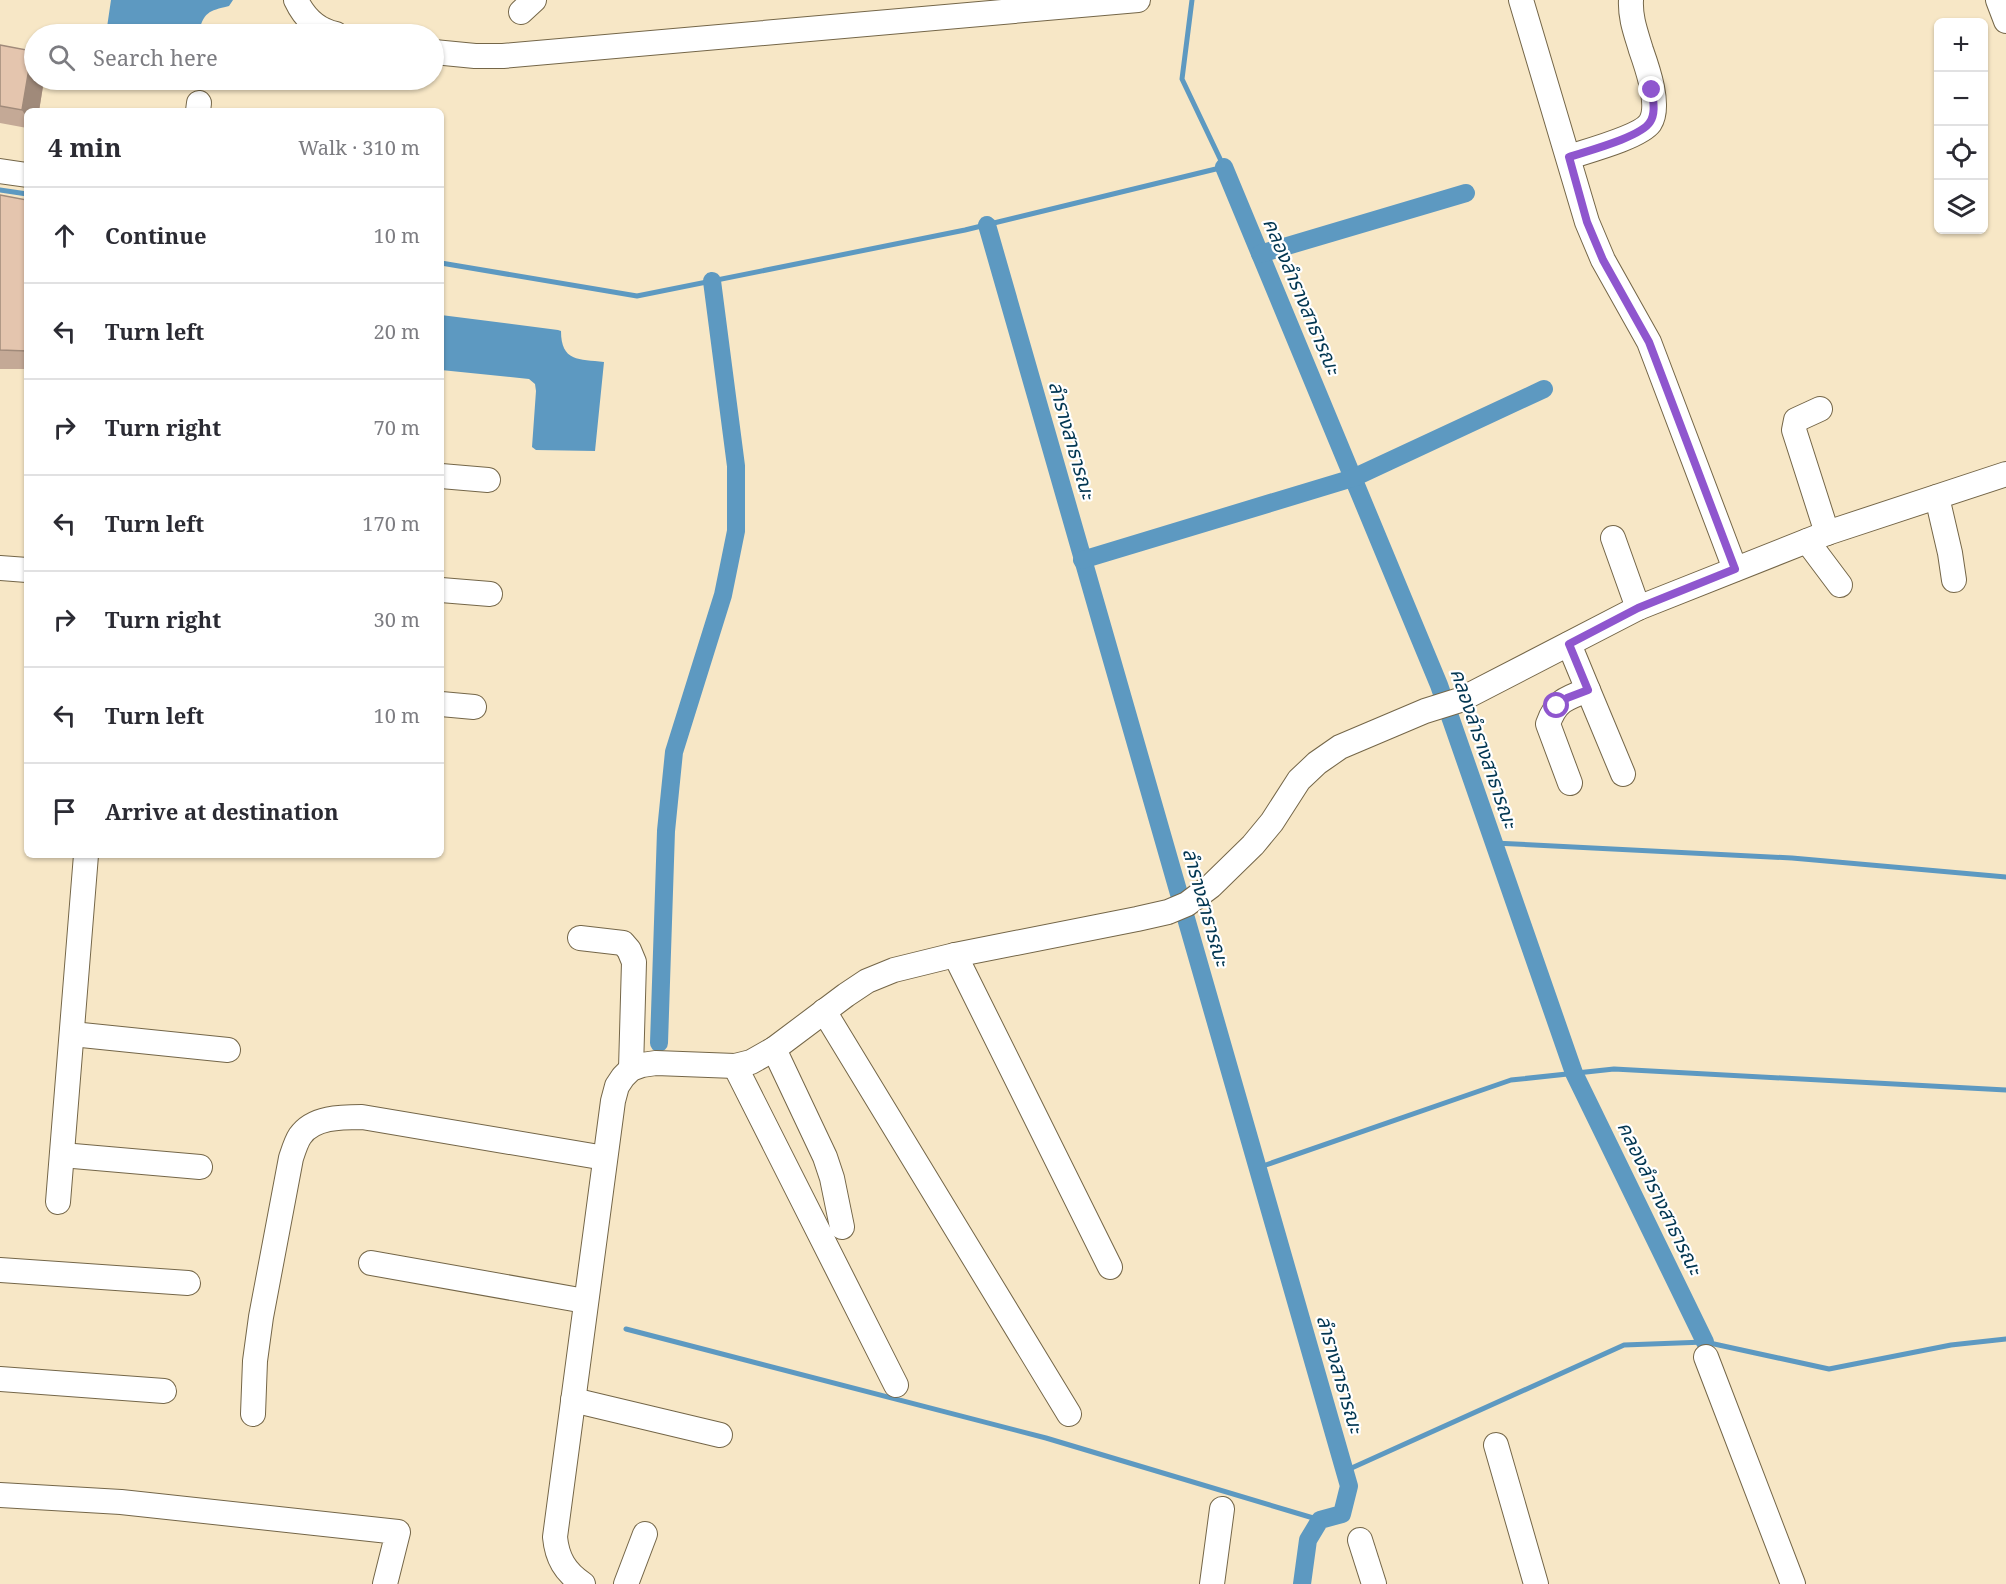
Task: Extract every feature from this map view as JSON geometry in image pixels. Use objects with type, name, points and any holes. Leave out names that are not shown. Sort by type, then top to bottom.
[{"type":"street","points":[[296,0],[314,24]]},
{"type":"street","points":[[444,53],[475,56],[514,55],[1138,0]]},
{"type":"street","points":[[1521,0],[1587,222],[1603,260],[1649,342],[1735,569]]},
{"type":"street","points":[[1569,157],[1634,135],[1650,122],[1654,105],[1649,74],[1630,14],[1631,0]]},
{"type":"street","points":[[1998,0],[2006,21]]},
{"type":"street","points":[[0,171],[24,175]]},
{"type":"street","points":[[1820,409],[1797,420],[1794,430],[1817,537],[1840,585]]},
{"type":"street","points":[[583,1584],[570,1575],[562,1564],[556,1550],[555,1537],[605,1158],[617,1086],[631,1069],[656,1063],[735,1066],[751,1062],[774,1049],[867,981],[885,973],[955,955],[1177,908],[1211,886],[1253,845],[1272,822],[1299,780],[1317,763],[1340,747],[1425,711],[1460,700],[1481,687],[1638,608],[1817,537],[2006,474]]},
{"type":"street","points":[[444,476],[488,480]]},
{"type":"street","points":[[1937,497],[1954,580]]},
{"type":"street","points":[[1613,538],[1638,608]]},
{"type":"street","points":[[0,568],[24,570]]},
{"type":"street","points":[[444,590],[490,594]]},
{"type":"street","points":[[1569,644],[1623,774]]},
{"type":"street","points":[[1570,783],[1548,724],[1557,706],[1567,698],[1588,690]]},
{"type":"street","points":[[444,704],[474,707]]},
{"type":"street","points":[[58,1202],[86,858]]},
{"type":"street","points":[[580,938],[623,943],[634,962],[631,1069]]},
{"type":"street","points":[[955,955],[1110,1267]]},
{"type":"street","points":[[824,1011],[1069,1414]]},
{"type":"street","points":[[72,1034],[228,1050]]},
{"type":"street","points":[[774,1049],[825,1157],[832,1178],[842,1227]]},
{"type":"street","points":[[735,1066],[896,1385]]},
{"type":"street","points":[[253,1414],[255,1361],[261,1317],[291,1158],[300,1136],[313,1124],[337,1117],[362,1117],[605,1158]]},
{"type":"street","points":[[62,1155],[200,1167]]},
{"type":"street","points":[[371,1263],[585,1301]]},
{"type":"street","points":[[0,1270],[188,1283]]},
{"type":"street","points":[[1706,1357],[1793,1584]]},
{"type":"street","points":[[0,1379],[164,1391]]},
{"type":"street","points":[[573,1400],[720,1435]]},
{"type":"street","points":[[1496,1445],[1536,1584]]},
{"type":"street","points":[[0,1495],[121,1502],[398,1532],[385,1584]]},
{"type":"street","points":[[1212,1584],[1222,1509]]},
{"type":"street","points":[[626,1584],[645,1534]]},
{"type":"street","points":[[1360,1540],[1374,1584]]},
{"type":"water","points":[[111,0],[233,0],[229,6],[216,9],[208,14],[201,24],[107,24]]},
{"type":"water","points":[[444,315],[558,330],[561,331],[564,348],[568,354],[579,359],[604,362],[595,451],[536,450],[532,447],[536,391],[535,384],[529,379],[444,370]]},
{"type":"building","points":[[0,45],[24,50],[25,90],[22,110],[0,106]]},
{"type":"building","points":[[0,195],[24,199],[24,351],[0,350]]},
{"type":"waterway","points":[[444,264],[637,296],[965,230],[1224,167],[1182,79],[1192,0]]},
{"type":"waterway","name":"คลองลำรางสาธารณะ","points":[[1224,167],[1439,685],[1574,1073],[1705,1342]]},
{"type":"waterway","points":[[0,190],[24,194]]},
{"type":"waterway","points":[[1260,254],[1466,193]]},
{"type":"waterway","name":"ลำรางสาธารณะ","points":[[987,225],[1349,1486],[1342,1514],[1320,1520],[1308,1540],[1302,1584]]},
{"type":"waterway","points":[[659,1043],[666,831],[674,752],[723,595],[736,531],[736,466],[712,281]]},
{"type":"waterway","points":[[1082,560],[1353,478],[1544,389]]},
{"type":"waterway","points":[[1494,843],[1792,858],[2006,877]]},
{"type":"waterway","points":[[1257,1168],[1511,1080],[1614,1069],[2006,1090]]},
{"type":"waterway","points":[[626,1329],[1046,1438],[1320,1520]]},
{"type":"waterway","points":[[1345,1471],[1624,1345],[1705,1342],[1829,1369],[1951,1345],[2006,1339]]},
{"type":"route","points":[[1557,706],[1567,698],[1588,690],[1569,644],[1638,608],[1735,569],[1649,342],[1623,291],[1603,260],[1587,222],[1569,157],[1634,135],[1650,122],[1654,105],[1652,90]]}]
